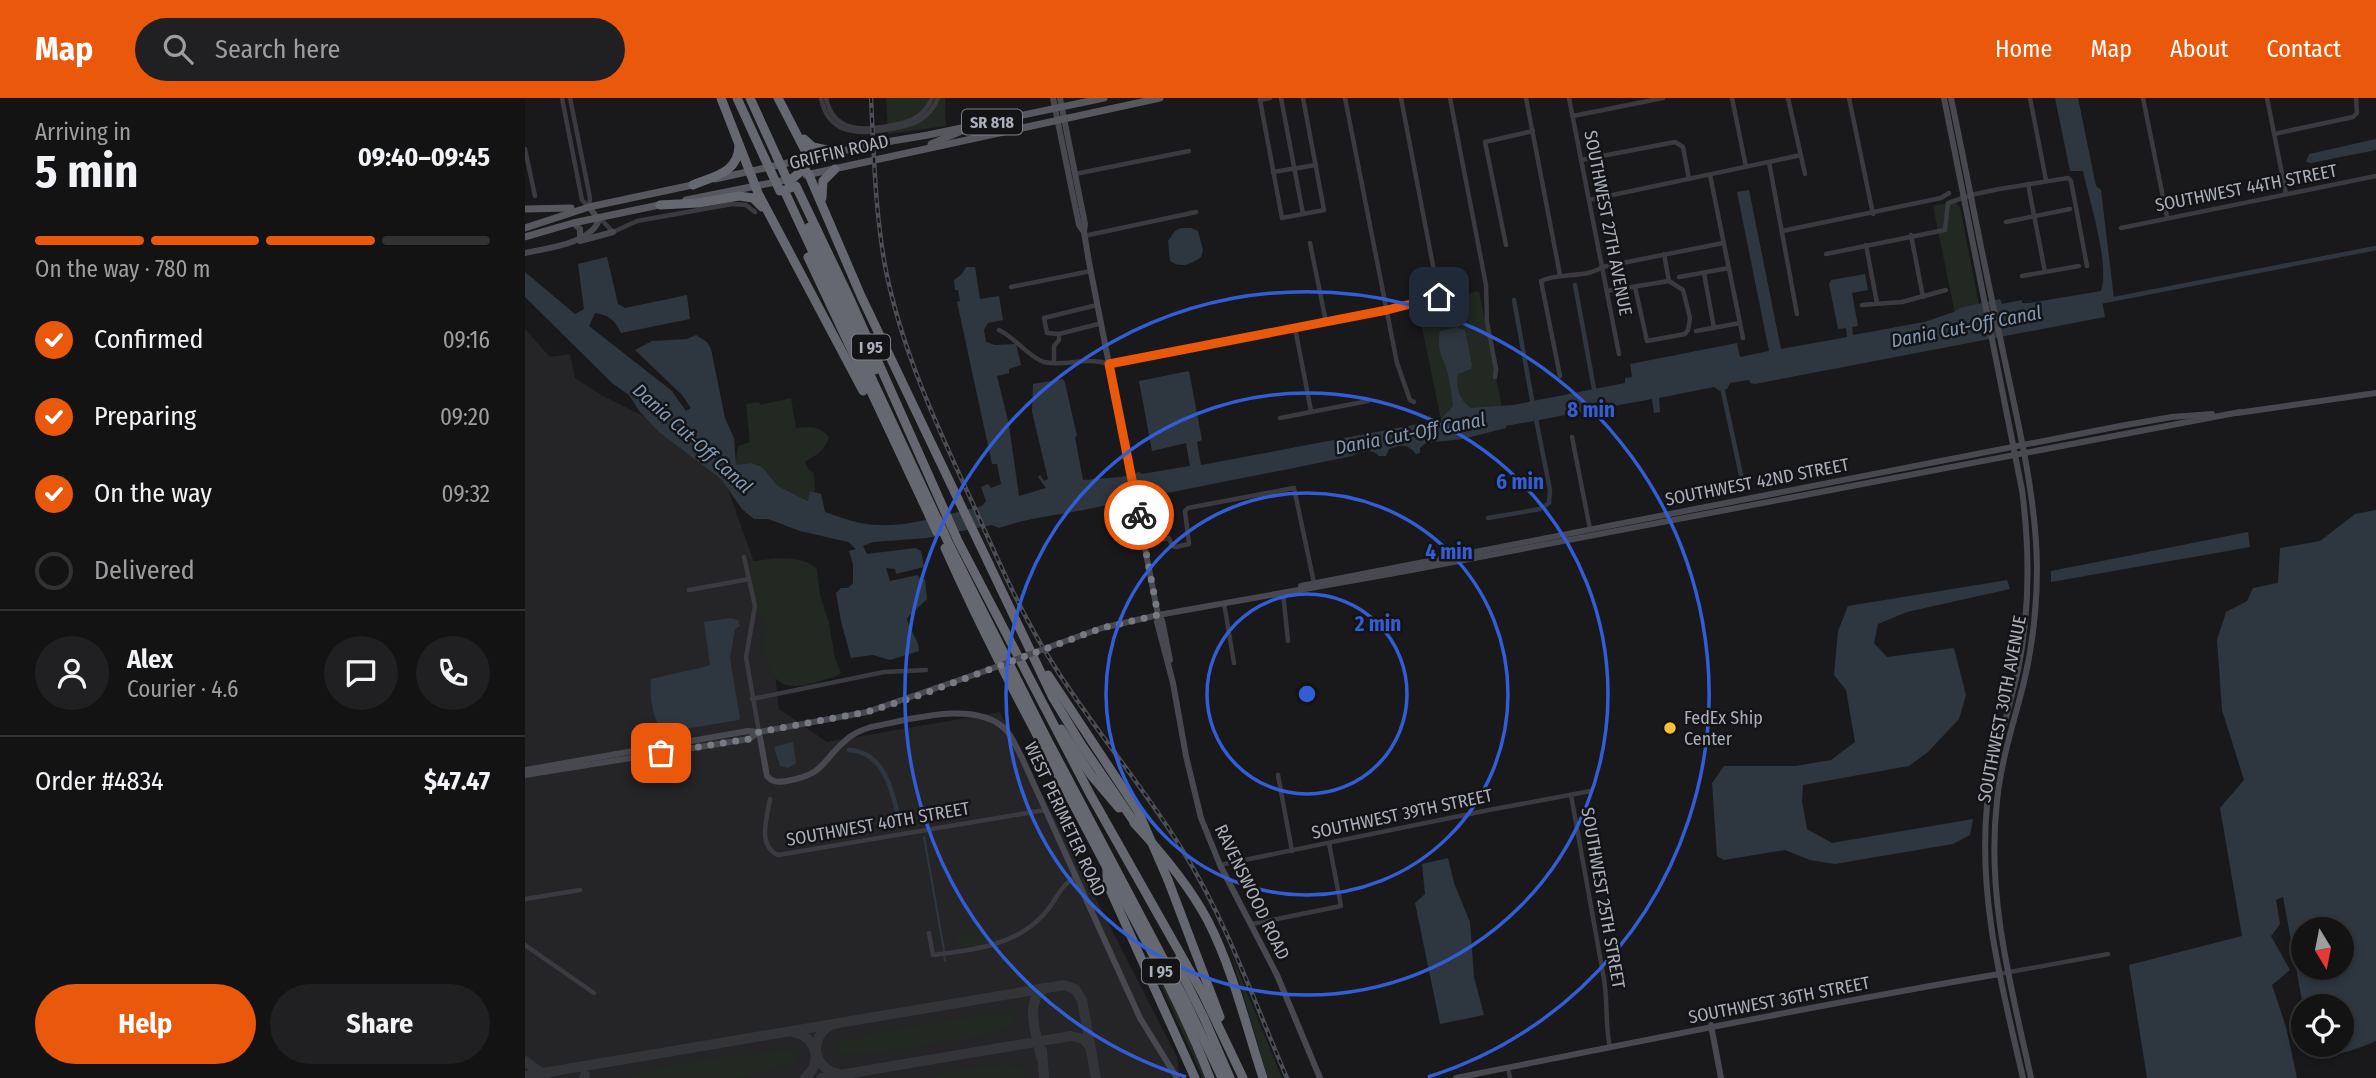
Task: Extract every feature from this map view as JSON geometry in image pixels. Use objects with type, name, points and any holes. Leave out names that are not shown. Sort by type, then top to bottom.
[{"type":"highway","points":[[720,98],[767,211],[818,302],[874,412],[883,421]]},
{"type":"highway","name":"I 95","points":[[737,98],[789,187],[883,421],[936,511],[951,542],[971,608],[1172,991],[1210,1078]]},
{"type":"highway","points":[[742,98],[773,157]]},
{"type":"highway","points":[[750,98],[773,157]]},
{"type":"highway","name":"I 95","points":[[756,98],[773,157],[850,299],[951,542],[1203,994],[1238,1073],[1243,1078]]},
{"type":"highway","points":[[778,98],[810,158],[807,172],[789,187]]},
{"type":"highway","points":[[797,133],[813,147],[836,152]]},
{"type":"highway","points":[[692,185],[732,168],[738,158],[739,145]]},
{"type":"highway","points":[[797,161],[807,172],[861,296],[960,506],[1068,724],[1137,826]]},
{"type":"highway","points":[[825,213],[821,187],[827,175],[835,169]]},
{"type":"highway","points":[[660,205],[746,196],[767,211]]},
{"type":"highway","points":[[951,542],[1089,801],[1179,959],[1238,1073]]},
{"type":"highway","points":[[951,542],[1052,749],[1184,998],[1222,1078]]},
{"type":"highway","points":[[1026,639],[1138,811],[1168,880],[1238,1073]]},
{"type":"highway","points":[[1031,684],[1091,775],[1180,876],[1208,922],[1229,971],[1263,1078]]},
{"type":"highway","points":[[1107,866],[1107,883],[1195,1078]]},
{"type":"highway","points":[[1179,959],[1183,976],[1230,1078]]},
{"type":"highway","points":[[1184,998],[1215,1078]]},
{"type":"main road","name":"GRIFFIN ROAD","points":[[525,228],[589,207],[750,170],[928,135],[1059,104],[1104,98]]},
{"type":"main road","name":"GRIFFIN ROAD","points":[[807,172],[835,169],[1160,98]]},
{"type":"main road","points":[[931,147],[936,140],[953,136],[974,125]]},
{"type":"main road","points":[[895,155],[924,143],[928,135]]},
{"type":"main road","name":"GRIFFIN ROAD","points":[[525,237],[599,217],[755,187],[789,187]]},
{"type":"main road","points":[[525,209],[589,207]]},
{"type":"street","points":[[562,98],[582,200],[613,232]]},
{"type":"street","points":[[570,98],[590,198],[589,207]]},
{"type":"street","points":[[823,98],[839,122],[853,129],[863,130],[914,120],[927,109],[932,98]]},
{"type":"street","points":[[823,98],[825,112],[834,123],[843,129],[861,133],[915,124],[929,114],[938,98]]},
{"type":"street","points":[[1053,98],[1059,104],[1061,119]]},
{"type":"street","points":[[1270,98],[1260,100],[1282,218],[1324,210],[1303,98]]},
{"type":"street","points":[[1281,98],[1303,214]]},
{"type":"street","points":[[1345,98],[1398,369],[1410,400],[1415,402]]},
{"type":"street","points":[[999,330],[1012,336],[1035,357],[1045,362],[1097,359],[1109,364],[1387,310],[1439,297],[1401,98]]},
{"type":"street","points":[[1450,98],[1486,285],[1487,322],[1496,369],[1495,377]]},
{"type":"street","points":[[1526,98],[1560,275]]},
{"type":"street","name":"SOUTHWEST 27TH AVENUE","points":[[1569,98],[1619,354]]},
{"type":"street","points":[[1573,116],[1663,98]]},
{"type":"street","points":[[1732,98],[1746,167]]},
{"type":"street","points":[[1788,98],[1805,174]]},
{"type":"street","points":[[1849,98],[1873,214]]},
{"type":"street","name":"SOUTHWEST 30TH AVENUE","points":[[1944,98],[1968,197]]},
{"type":"street","name":"SOUTHWEST 30TH AVENUE","points":[[1951,98],[1987,297],[2023,453],[2035,522],[2036,597],[2027,669],[2001,770],[1994,850],[1997,914],[2031,1078]]},
{"type":"street","points":[[2030,98],[2046,180]]},
{"type":"street","points":[[2143,98],[2167,217]]},
{"type":"street","points":[[2267,98],[2286,194]]},
{"type":"street","points":[[2274,134],[2353,117],[2357,113],[2356,98]]},
{"type":"street","name":"RAVENSWOOD ROAD","points":[[1061,119],[1085,224],[1084,234],[1158,615],[1157,622],[1201,818],[1220,864],[1291,1006],[1320,1078]]},
{"type":"street","name":"RAVENSWOOD ROAD","points":[[1061,119],[1079,225],[1084,234]]},
{"type":"street","points":[[1506,245],[1485,142],[1533,131]]},
{"type":"street","points":[[1581,160],[1675,142],[1681,144],[1689,179]]},
{"type":"street","points":[[525,149],[528,178],[534,195]]},
{"type":"street","points":[[1075,174],[1189,151]]},
{"type":"street","points":[[1589,200],[1801,155]]},
{"type":"street","points":[[1769,162],[1797,314]]},
{"type":"street","points":[[1273,172],[1316,165]]},
{"type":"street","points":[[1710,175],[1743,338]]},
{"type":"street","name":"SOUTHWEST 44TH STREET","points":[[2121,228],[2376,176]]},
{"type":"street","points":[[1826,254],[1945,230],[1948,203],[2046,180],[2068,178],[2071,181],[2087,266]]},
{"type":"street","points":[[2028,184],[2045,272]]},
{"type":"street","points":[[1782,231],[1873,214],[1941,198],[1949,193]]},
{"type":"street","points":[[525,253],[598,238],[642,219],[735,204],[747,205],[755,212]]},
{"type":"street","points":[[2006,222],[2070,209]]},
{"type":"street","points":[[1084,234],[1196,212]]},
{"type":"street","points":[[571,242],[596,226],[599,217]]},
{"type":"street","points":[[573,223],[580,229],[580,238]]},
{"type":"street","points":[[1911,236],[1923,297]]},
{"type":"street","points":[[1310,243],[1326,321]]},
{"type":"street","points":[[1560,376],[1541,281],[1723,243]]},
{"type":"street","points":[[1866,245],[1877,303]]},
{"type":"street","points":[[1664,254],[1669,281]]},
{"type":"street","points":[[2022,276],[2079,266]]},
{"type":"street","points":[[1679,277],[1729,268]]},
{"type":"street","points":[[1011,287],[1091,271]]},
{"type":"street","points":[[1704,273],[1714,328]]},
{"type":"street","points":[[1607,291],[1669,281],[1683,290],[1690,318],[1690,328],[1685,334],[1647,341],[1635,287]]},
{"type":"street","points":[[1863,305],[1902,302],[1946,290]]},
{"type":"street","points":[[1098,305],[1044,318],[1047,332],[1059,334],[1102,323]]},
{"type":"street","points":[[1696,331],[1740,323]]},
{"type":"street","points":[[1295,328],[1311,411]]},
{"type":"street","points":[[1054,362],[1054,346],[1059,340],[1059,334]]},
{"type":"street","name":"SOUTHWEST 30TH AVENUE","points":[[1996,339],[2027,536],[2027,605],[2018,670],[1992,772],[1985,839],[1987,900],[1999,974],[2023,1078]]},
{"type":"street","name":"SOUTHWEST 42ND STREET","points":[[759,732],[867,712],[1102,628],[1158,615],[2240,412],[2376,393]]},
{"type":"street","points":[[1280,418],[1368,401]]},
{"type":"street","name":"SOUTHWEST 42ND STREET","points":[[1315,585],[2021,444],[2158,419],[2240,412]]},
{"type":"street","points":[[1572,437],[1590,529]]},
{"type":"street","points":[[1144,543],[1169,538],[1172,546],[1188,544],[1185,511],[1188,508],[1294,488],[1315,585]]},
{"type":"street","points":[[1625,528],[1637,520]]},
{"type":"street","points":[[1482,556],[1491,548]]},
{"type":"street","points":[[744,557],[755,606],[746,657],[759,732]]},
{"type":"street","points":[[689,590],[749,579]]},
{"type":"street","points":[[1283,591],[1288,641]]},
{"type":"street","points":[[1224,602],[1234,663]]},
{"type":"street","points":[[752,699],[884,672],[926,670]]},
{"type":"street","name":"WEST PERIMETER ROAD","points":[[759,732],[766,774],[770,780],[782,782],[802,778],[814,772],[827,762],[845,740],[862,730],[952,713],[969,713],[991,719],[1009,733],[1144,1024],[1177,1078]]},
{"type":"street","points":[[525,770],[747,731],[759,732]]},
{"type":"street","points":[[525,775],[749,739],[759,732]]},
{"type":"street","points":[[1278,775],[1292,851]]},
{"type":"street","name":"SOUTHWEST 39TH STREET","points":[[1220,864],[1591,791]]},
{"type":"street","name":"SOUTHWEST 25TH STREET","points":[[1571,795],[1608,1003],[1606,1028],[1610,1048]]},
{"type":"street","name":"SOUTHWEST 40TH STREET","points":[[770,799],[765,833],[767,847],[778,855],[1045,810]]},
{"type":"street","points":[[1252,924],[1341,906],[1329,843]]},
{"type":"street","points":[[929,933],[933,955],[993,945],[1020,934],[1042,917],[1065,884],[1076,877]]},
{"type":"street","points":[[525,899],[580,890]]},
{"type":"street","points":[[525,945],[594,993]]},
{"type":"street","name":"SOUTHWEST 36TH STREET","points":[[1456,1078],[1711,1025],[2108,954]]},
{"type":"street","points":[[1711,1025],[1721,1078]]},
{"type":"street","points":[[1508,1068],[1510,1078]]},
{"type":"shaded area","points":[[886,98],[945,98],[946,126],[888,134]]},
{"type":"shaded area","points":[[1954,202],[1960,207],[1981,315],[1956,319],[1933,206]]},
{"type":"shaded area","points":[[1479,291],[1502,408],[1441,420],[1417,303]]},
{"type":"shaded area","points":[[525,329],[550,357],[570,354],[575,378],[603,396],[653,421],[724,478],[767,599],[779,709],[827,742],[1000,712],[1177,1057],[1180,1078],[525,1078]]},
{"type":"shaded area","points":[[791,398],[796,428],[818,429],[829,437],[817,455],[805,462],[814,473],[815,492],[810,491],[809,501],[778,486],[762,467],[751,463],[735,466],[738,446],[750,442],[746,404],[759,402],[760,405]]},
{"type":"shaded area","points":[[776,558],[803,561],[817,569],[820,595],[829,623],[835,659],[841,672],[839,675],[799,686],[779,681],[772,674],[764,643],[765,620],[764,616],[758,615],[749,562]]},
{"type":"shaded area","points":[[988,931],[990,943],[957,948],[955,937]]},
{"type":"shaded area","points":[[1142,942],[1161,973],[1208,1078],[1203,1078]]},
{"type":"shaded area","points":[[1230,951],[1282,1078],[1268,1078]]},
{"type":"shaded area","points":[[991,1014],[1013,1016],[1014,1024],[995,1033],[888,1052],[842,1055],[835,1050],[838,1043],[888,1030]]},
{"type":"shaded area","points":[[790,1051],[796,1053],[796,1062],[739,1078],[621,1078],[705,1060]]},
{"type":"shaded area","points":[[1010,1065],[1022,1068],[1027,1078],[926,1078],[960,1069]]},
{"type":"water","points":[[2055,98],[2078,98],[2096,186],[2101,190],[2114,299],[2102,301],[2105,317],[1755,384],[1749,380],[1730,383],[1727,389],[1720,391],[1714,387],[1659,398],[1660,412],[1654,413],[1652,399],[1506,426],[1463,439],[1426,443],[1420,448],[1420,453],[1416,454],[1404,446],[1389,449],[1386,456],[1370,451],[1362,452],[999,528],[992,525],[927,538],[873,542],[863,546],[867,554],[915,548],[921,551],[924,567],[896,574],[895,569],[886,568],[890,581],[918,575],[920,580],[925,579],[927,599],[907,618],[919,651],[890,660],[873,655],[851,658],[836,593],[853,583],[853,564],[849,551],[856,549],[848,542],[800,531],[768,519],[754,519],[742,509],[721,479],[659,432],[640,412],[629,395],[612,383],[525,297],[525,272],[575,314],[584,309],[578,264],[607,257],[618,304],[625,308],[687,295],[690,319],[621,333],[611,319],[595,313],[589,326],[672,391],[686,411],[691,408],[682,395],[635,350],[652,341],[687,339],[696,335],[707,342],[711,349],[725,418],[734,438],[736,465],[751,463],[762,467],[778,486],[808,501],[810,491],[821,494],[825,512],[865,524],[904,524],[982,506],[986,501],[981,487],[988,484],[991,488],[1001,484],[997,464],[992,464],[957,302],[960,301],[958,290],[955,290],[954,280],[966,267],[975,267],[980,299],[999,296],[1003,320],[988,323],[984,330],[986,342],[995,345],[1016,344],[1021,365],[1009,369],[1009,373],[997,376],[1009,425],[1019,496],[1046,488],[1038,477],[1040,475],[1044,481],[1048,479],[1032,412],[1033,384],[1063,379],[1077,436],[1075,437],[1083,480],[1190,466],[1186,443],[1152,451],[1139,381],[1189,371],[1202,440],[1197,442],[1201,465],[1440,420],[1453,406],[1448,375],[1439,348],[1439,335],[1440,331],[1457,327],[1465,330],[1472,365],[1471,369],[1458,374],[1458,389],[1461,398],[1471,408],[1513,405],[1625,383],[1625,378],[1632,377],[1630,364],[1737,343],[1740,357],[1769,351],[1737,192],[1749,190],[1781,349],[1847,337],[1846,328],[1838,329],[1829,284],[1831,280],[1865,274],[1868,290],[1852,293],[1858,326],[1852,327],[1853,335],[1924,322],[1960,308],[2000,299],[2002,304],[2022,300],[2022,303],[2029,303],[2101,291],[2103,265],[2094,214],[2083,171],[2070,171]]},
{"type":"water","points":[[2376,139],[2376,150],[2306,162],[2309,154]]},
{"type":"water","points":[[1181,228],[1198,231],[1203,250],[1201,257],[1182,265],[1170,261],[1168,241],[1175,231]]},
{"type":"water","points":[[2376,510],[2376,1041],[2354,1049],[2354,994],[2301,994],[2298,980],[2354,980],[2354,917],[2291,917],[2291,941],[2283,897],[2276,900],[2280,924],[2271,936],[2290,970],[2272,985],[2286,1027],[2297,1078],[2147,1078],[2129,965],[2242,936],[2220,808],[2244,780],[2222,710],[2217,640],[2226,612],[2247,601],[2253,588],[2278,583],[2280,548],[2320,541],[2355,514]]},
{"type":"water","points":[[2248,532],[2250,547],[2051,582],[2051,571]]},
{"type":"water","points":[[2007,580],[2010,589],[1907,612],[1878,624],[1874,643],[1887,657],[1954,648],[1966,695],[1959,719],[1928,752],[1909,766],[1803,785],[1802,801],[1807,829],[1832,843],[1973,819],[1970,835],[1953,844],[1835,864],[1810,860],[1785,850],[1724,860],[1717,856],[1712,783],[1724,766],[1795,766],[1831,760],[1855,742],[1846,690],[1834,675],[1838,631],[1848,606]]},
{"type":"water","points":[[731,618],[738,620],[740,626],[735,629],[730,658],[739,720],[666,732],[655,717],[651,701],[651,679],[708,666],[710,664],[704,622]]},
{"type":"water","points":[[793,742],[796,763],[788,768],[780,766],[774,747]]},
{"type":"water","points":[[1448,858],[1454,883],[1470,922],[1474,977],[1484,1015],[1440,1024],[1415,903],[1425,894],[1422,864]]},
{"type":"waterway","name":"Dania Cut-Off Canal","points":[[2099,302],[2376,248]]},
{"type":"waterway","points":[[1575,285],[1595,394]]},
{"type":"waterway","points":[[1514,300],[1533,405]]},
{"type":"waterway","points":[[1722,387],[1741,475]]},
{"type":"waterway","points":[[1488,518],[1540,509],[1549,503],[1550,490],[1535,414]]},
{"type":"waterway","points":[[849,750],[872,758],[880,766],[891,788],[900,824]]},
{"type":"waterway","points":[[924,837],[944,950]]},
{"type":"waterway","points":[[944,957],[945,961]]},
{"type":"taxiway","points":[[525,1076],[1064,985],[1075,989],[1082,1000],[1096,1078]]},
{"type":"taxiway","points":[[1041,1057],[1033,1010],[1038,994],[1045,988]]},
{"type":"taxiway","points":[[831,1025],[819,1037],[816,1052],[823,1066],[839,1074]]},
{"type":"taxiway","points":[[793,1032],[808,1039],[815,1051],[814,1065],[805,1078]]},
{"type":"taxiway","points":[[822,1078],[1071,1036],[1084,1039],[1090,1047]]},
{"type":"taxiway","points":[[1042,1050],[1044,1078]]},
{"type":"taxiway","points":[[525,1061],[545,1076]]},
{"type":"railway","points":[[871,98],[877,206],[886,271],[902,332],[935,419],[1030,626],[1085,712],[1170,831],[1201,882],[1228,937],[1287,1078]]},
{"type":"way so far","points":[[661,753],[749,739],[759,732],[867,712],[1102,628],[1158,615],[1139,515]]},
{"type":"place","name":"FedEx Ship Center","points":[[1670,728]]},
{"type":"route","points":[[1139,515],[1109,364],[1387,310],[1439,297]]}]
